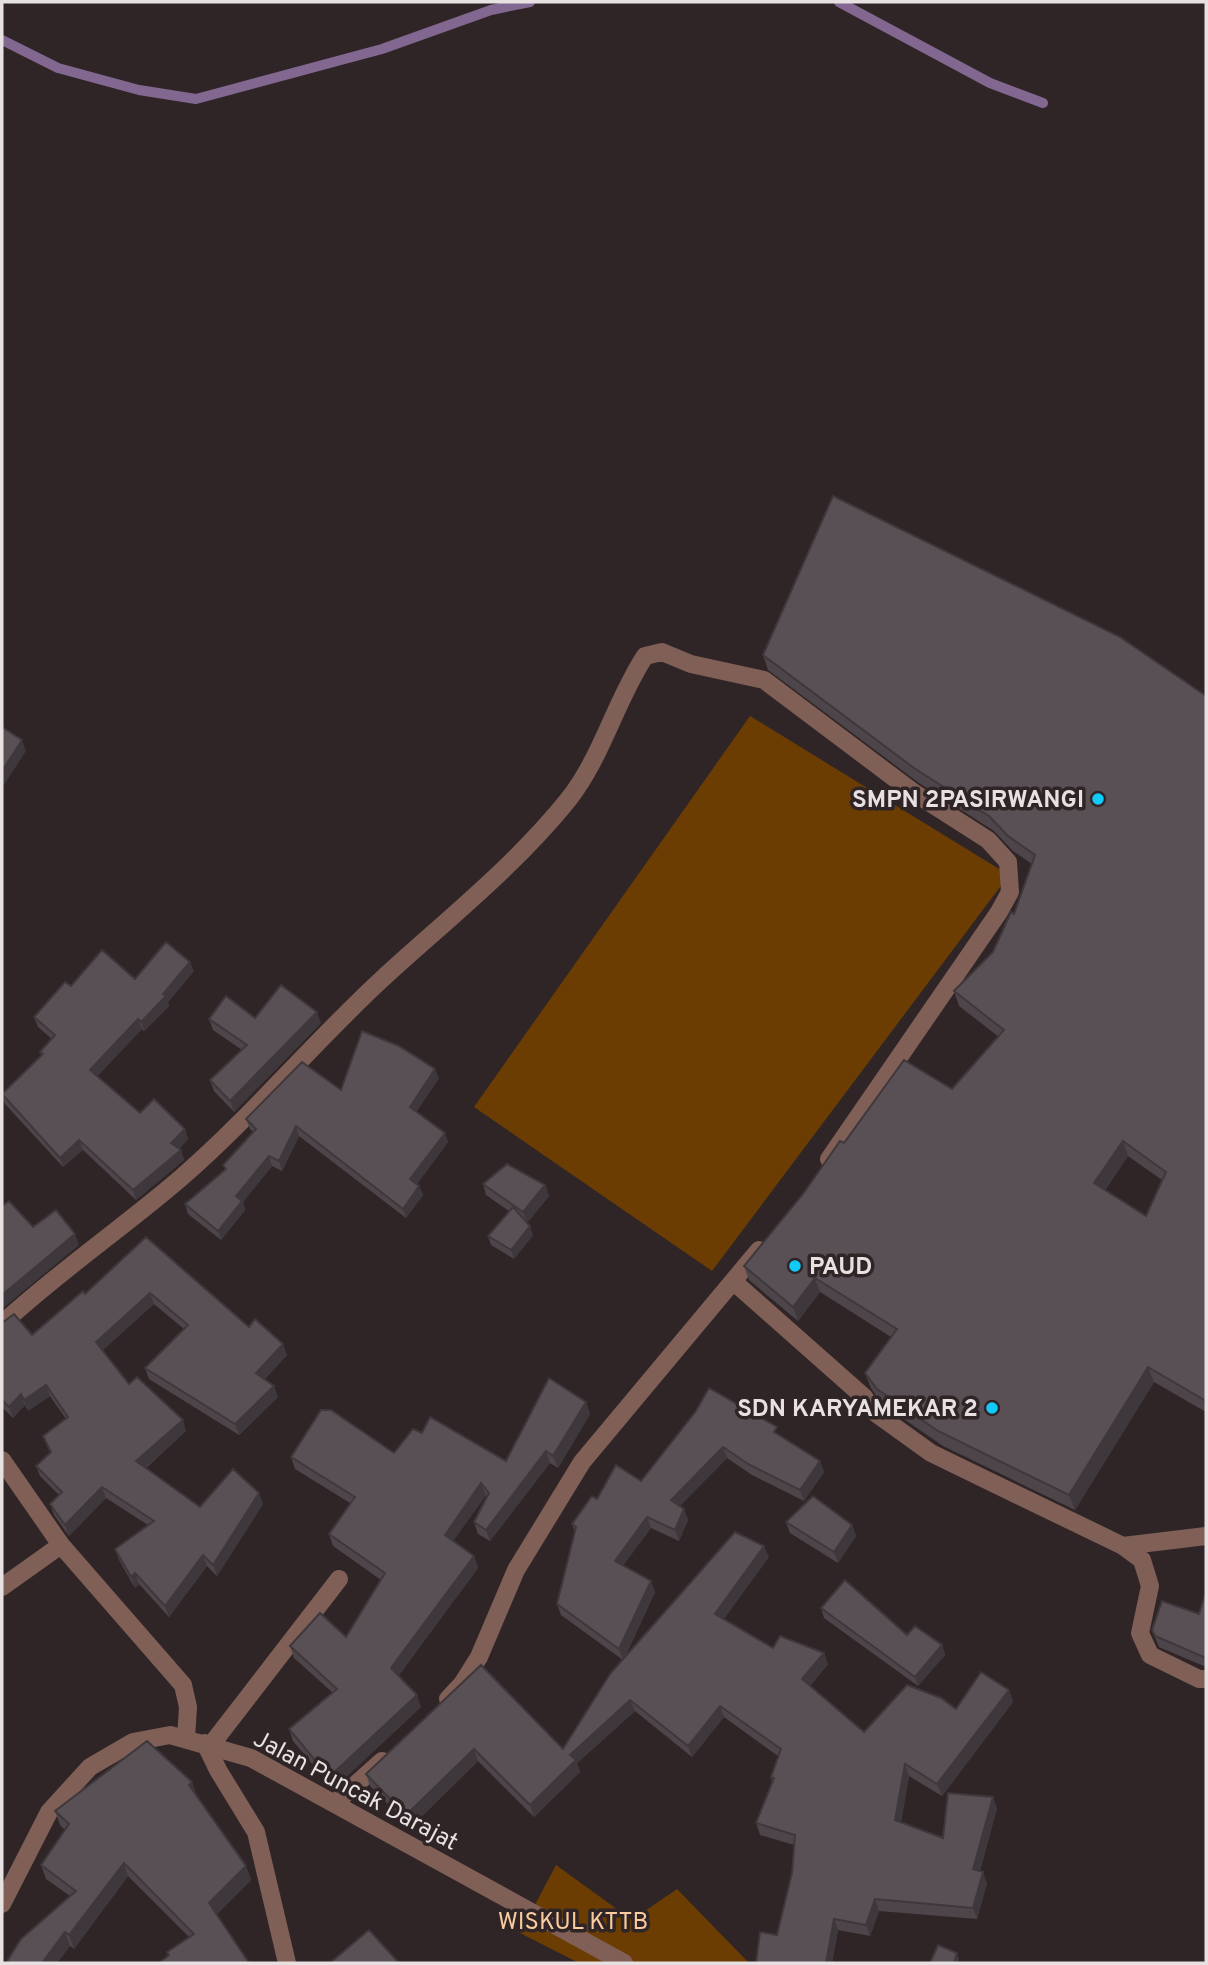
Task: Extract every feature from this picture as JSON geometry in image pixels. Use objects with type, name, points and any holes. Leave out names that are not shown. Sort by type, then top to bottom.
[{"type":"street","points":[[2,1324],[32,1296],[183,1176],[373,988],[520,852],[568,800],[593,763],[633,675],[645,656],[662,652],[691,664],[764,680],[914,792],[988,840],[1008,862],[1010,891],[999,912],[815,1179]]},
{"type":"street","points":[[432,1714],[462,1685],[479,1657],[516,1570],[553,1505],[582,1462],[772,1234]]},
{"type":"street","points":[[734,1282],[864,1397],[874,1412],[931,1452],[1123,1546],[1142,1560],[1150,1586],[1140,1633],[1150,1655],[1199,1679],[1206,1679]]},
{"type":"street","points":[[2,1460],[61,1545],[183,1685],[188,1707],[186,1738]]},
{"type":"street","points":[[1123,1546],[1206,1536]]},
{"type":"street","points":[[2,1587],[61,1545]]},
{"type":"street","points":[[287,1963],[256,1832],[218,1770],[208,1744],[339,1579]]},
{"type":"street","name":"Jalan Puncak Darajat","points":[[2,1904],[49,1812],[90,1767],[133,1742],[170,1735],[251,1758],[624,1963]]},
{"type":"street","points":[[335,1803],[399,1746]]},
{"type":"green space","points":[[750,716],[1009,875],[712,1271],[474,1107]]},
{"type":"green space","name":"WISKUL KTTB","points":[[556,1865],[632,1920],[677,1889],[749,1963],[579,1963],[520,1933]]},
{"type":"building","points":[[833,496],[1120,637],[1206,696],[1206,1401],[1148,1367],[1069,1495],[938,1431],[877,1389],[865,1373],[897,1329],[815,1278],[793,1307],[744,1266],[803,1194],[840,1141],[844,1143],[904,1060],[952,1089],[1004,1030],[954,991],[993,952],[1011,912],[1014,914],[1035,855],[1008,836],[989,816],[914,768],[763,655]],"holes":[[[1123,1141],[1166,1172],[1146,1216],[1094,1183]]]},
{"type":"building","points":[[2,727],[22,740],[2,771]]},
{"type":"building","points":[[166,942],[190,962],[163,994],[166,996],[141,1022],[138,1019],[90,1070],[140,1113],[154,1099],[185,1129],[171,1143],[181,1150],[133,1190],[79,1140],[60,1158],[2,1094],[43,1054],[40,1052],[55,1035],[34,1017],[65,982],[71,986],[102,950],[135,979]]},
{"type":"building","points":[[281,985],[317,1012],[230,1101],[210,1080],[247,1045],[209,1019],[226,996],[255,1018]]},
{"type":"building","points":[[362,1031],[399,1046],[435,1069],[410,1107],[445,1133],[410,1179],[419,1186],[403,1209],[296,1126],[279,1161],[269,1156],[236,1196],[242,1201],[218,1231],[185,1204],[226,1169],[223,1165],[256,1129],[246,1119],[302,1062],[341,1090]]},
{"type":"building","points":[[507,1164],[545,1185],[523,1212],[483,1184]]},
{"type":"building","points":[[9,1201],[33,1227],[56,1210],[75,1234],[2,1295],[2,1206]]},
{"type":"building","points":[[513,1207],[530,1226],[511,1250],[488,1236]]},
{"type":"building","points":[[146,1237],[249,1327],[255,1319],[283,1344],[256,1373],[274,1386],[235,1424],[145,1368],[188,1325],[150,1293],[96,1342],[129,1384],[137,1377],[183,1420],[136,1461],[200,1507],[233,1469],[259,1493],[213,1565],[203,1555],[165,1606],[135,1573],[131,1577],[115,1549],[154,1521],[102,1487],[65,1525],[50,1504],[62,1492],[36,1466],[51,1452],[43,1436],[68,1417],[46,1385],[24,1400],[21,1394],[9,1407],[2,1400],[2,1323],[14,1314],[32,1335],[83,1291],[85,1294]]},
{"type":"building","points":[[549,1378],[586,1402],[553,1456],[546,1451],[486,1530],[474,1522],[489,1493],[481,1483],[445,1535],[474,1556],[391,1668],[417,1695],[329,1777],[289,1729],[337,1689],[290,1646],[320,1613],[346,1637],[385,1573],[329,1534],[355,1497],[291,1457],[321,1410],[331,1410],[394,1453],[413,1429],[422,1433],[430,1417],[506,1461]]},
{"type":"building","points":[[709,1388],[777,1427],[774,1432],[820,1461],[800,1490],[748,1464],[723,1447],[671,1500],[684,1509],[675,1530],[647,1517],[615,1561],[651,1581],[619,1649],[557,1604],[576,1527],[572,1524],[592,1496],[597,1499],[616,1465],[641,1481],[696,1411]]},
{"type":"building","points":[[813,1496],[852,1525],[834,1552],[786,1522]]},
{"type":"building","points":[[735,1532],[764,1546],[715,1614],[773,1648],[780,1636],[824,1653],[802,1679],[864,1732],[907,1685],[941,1698],[956,1709],[981,1672],[1009,1690],[937,1784],[905,1764],[895,1820],[943,1838],[948,1793],[993,1797],[973,1869],[983,1872],[973,1908],[875,1899],[866,1925],[834,1919],[826,1963],[756,1963],[760,1932],[777,1935],[792,1873],[795,1835],[756,1823],[774,1778],[771,1777],[781,1749],[720,1706],[688,1746],[630,1700],[570,1755],[576,1760],[530,1805],[474,1749],[406,1815],[366,1774],[481,1665],[563,1749],[610,1674]]},
{"type":"building","points":[[845,1580],[907,1635],[915,1626],[942,1645],[915,1677],[821,1608]]},
{"type":"building","points":[[1206,1592],[1206,1658],[1155,1636],[1152,1630],[1162,1601],[1199,1614]]},
{"type":"building","points":[[147,1741],[192,1782],[189,1785],[246,1866],[209,1903],[249,1963],[159,1963],[169,1955],[167,1952],[194,1934],[124,1863],[69,1935],[65,1932],[42,1963],[6,1963],[21,1939],[76,1891],[41,1865],[69,1824],[55,1811]]},
{"type":"building","points":[[369,1930],[399,1963],[330,1963]]},
{"type":"building","points":[[938,1945],[957,1953],[954,1963],[930,1963]]},
{"type":"waterway","points":[[2,40],[58,68],[139,90],[196,99],[382,49],[491,10],[530,2]]},
{"type":"waterway","points":[[839,2],[990,83],[1043,103]]},
{"type":"place","name":"SMPN 2PASIRWANGI","points":[[1098,799]]},
{"type":"place","name":"PAUD","points":[[795,1266]]},
{"type":"place","name":"SDN KARYAMEKAR 2","points":[[992,1408]]}]
